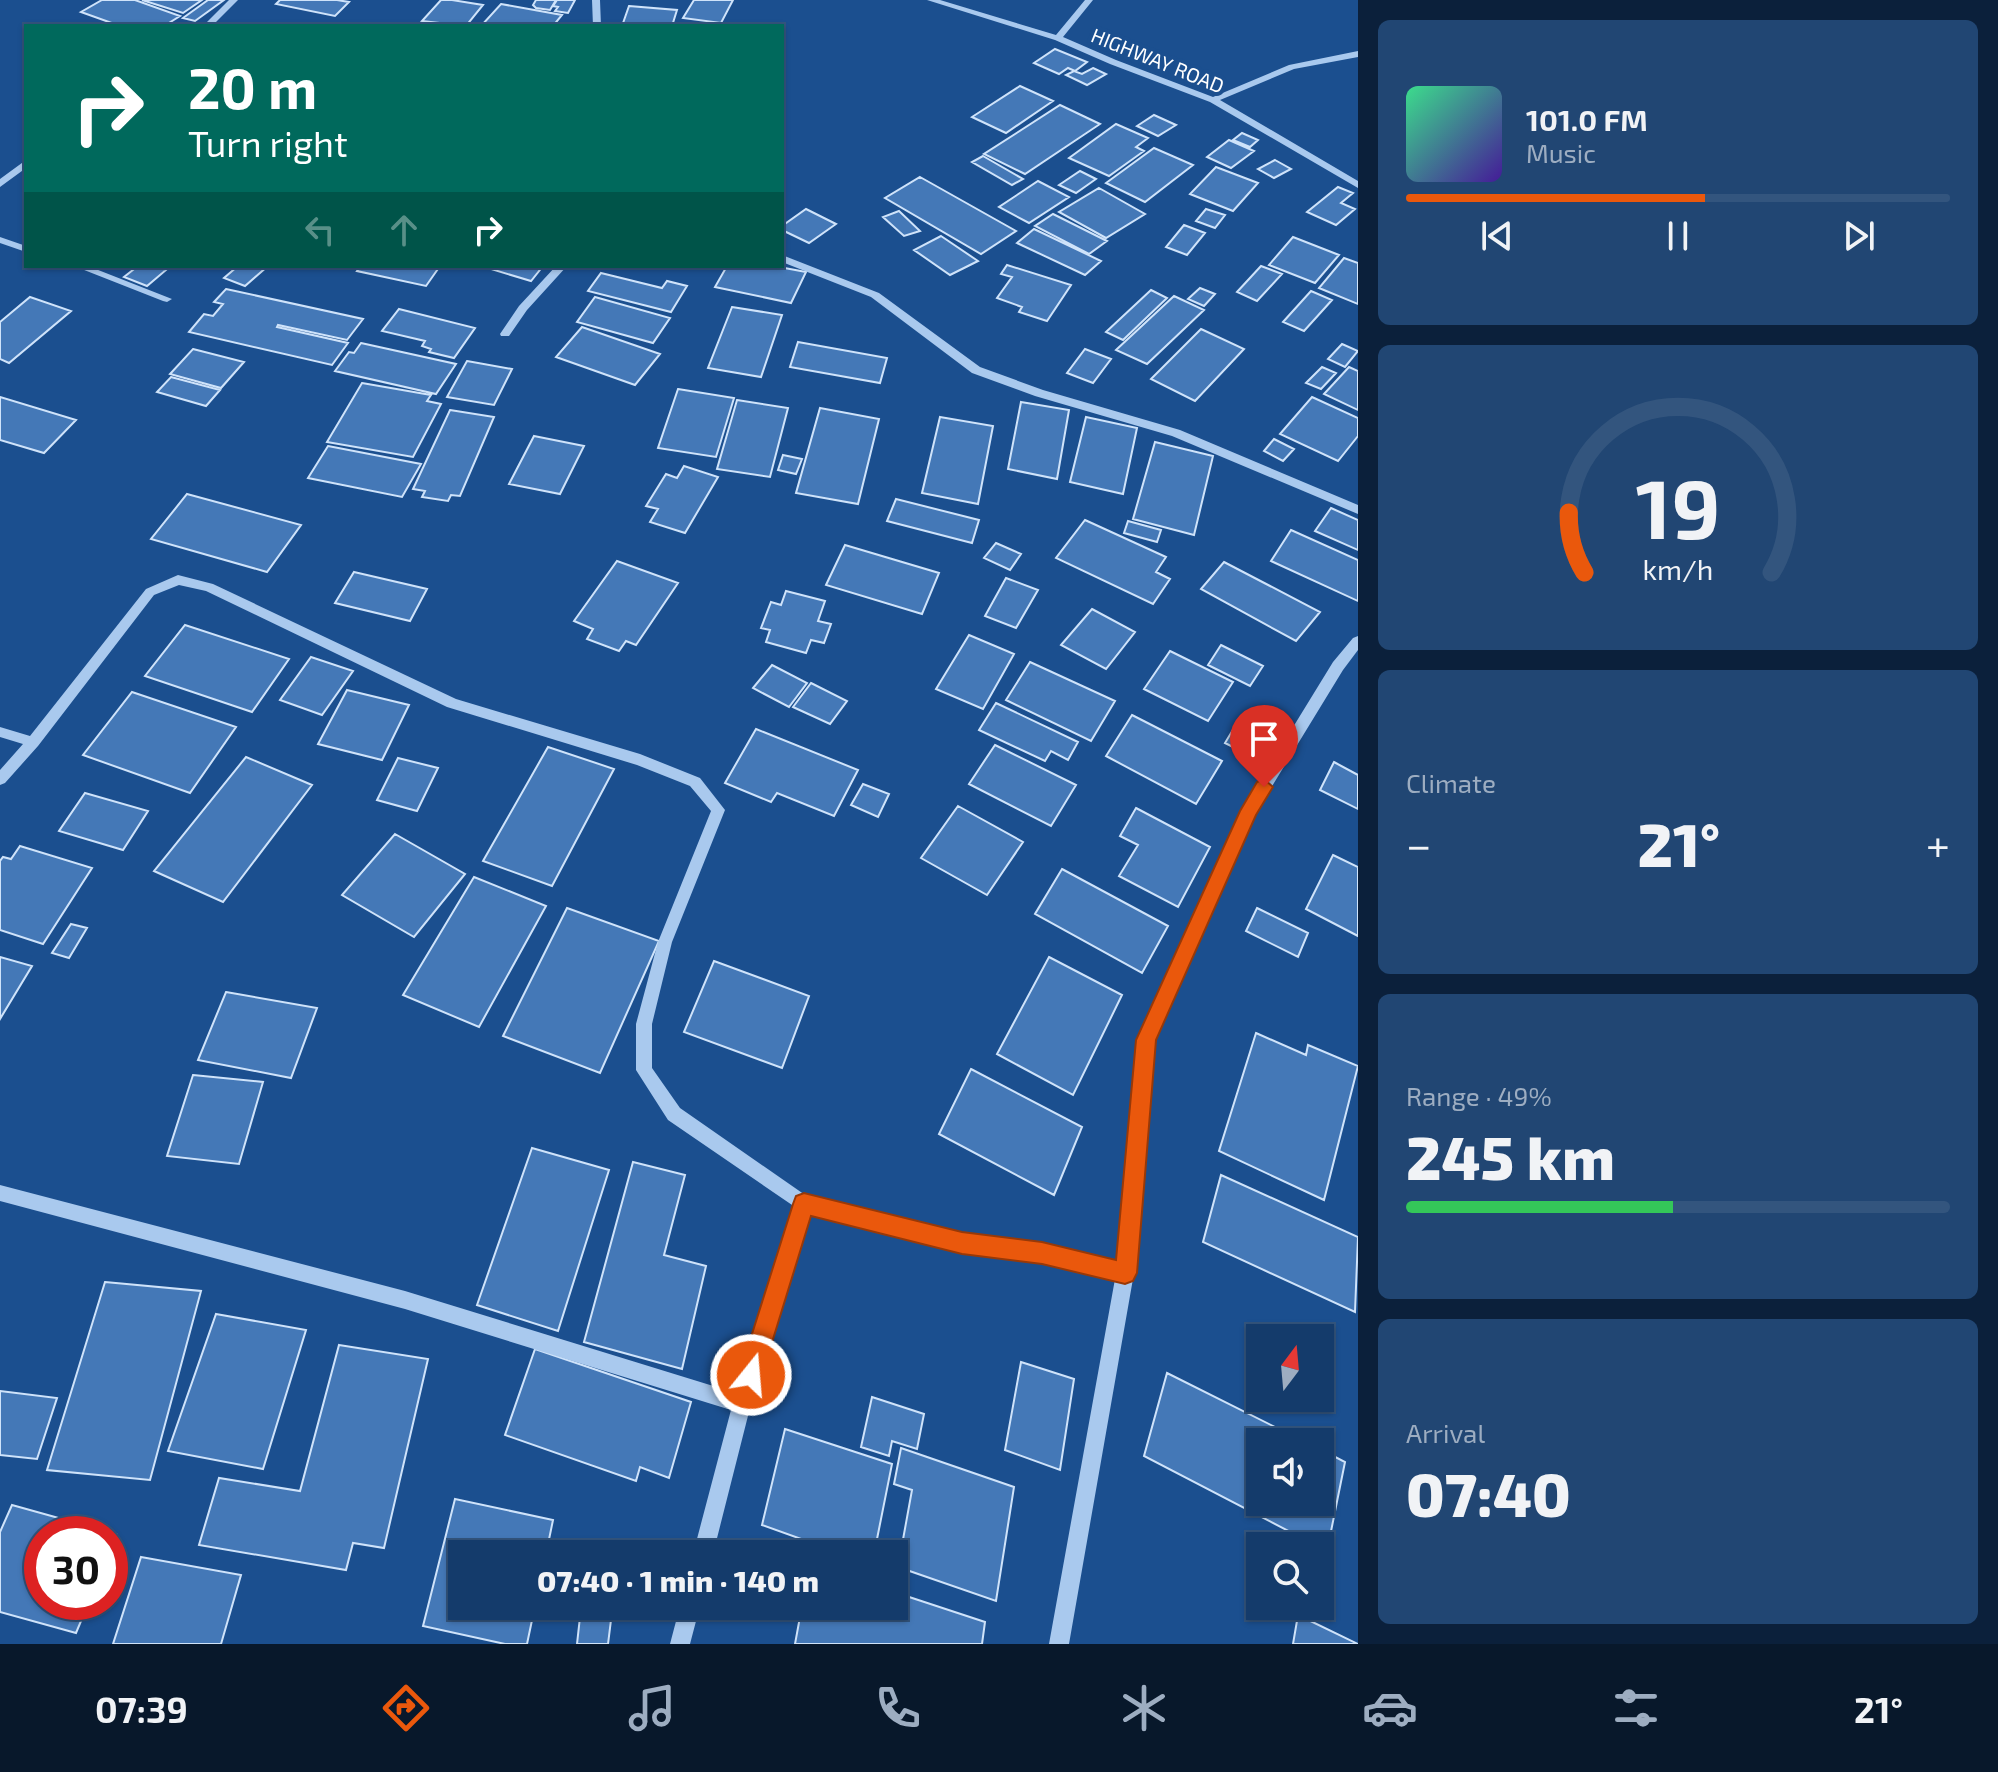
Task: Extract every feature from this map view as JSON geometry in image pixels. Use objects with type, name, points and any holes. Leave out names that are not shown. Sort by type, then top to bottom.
[{"type":"street","points":[[209,24],[234,0]]},
{"type":"street","points":[[596,0],[597,24]]},
{"type":"street","name":"HIGHWAY ROAD","points":[[931,0],[1058,38],[1213,100],[1358,185]]},
{"type":"street","points":[[1058,38],[1089,0]]},
{"type":"street","points":[[1213,100],[1292,67],[1358,54]]},
{"type":"street","points":[[0,184],[24,165]]},
{"type":"street","points":[[0,240],[24,248]]},
{"type":"street","points":[[784,259],[875,295],[976,370],[1039,393],[1176,433],[1358,510]]},
{"type":"street","points":[[84,268],[167,299]]},
{"type":"street","points":[[505,334],[523,308],[560,268]]},
{"type":"street","points":[[0,779],[33,742],[150,592],[178,580],[209,587],[452,703],[640,760],[695,782],[718,810],[665,942],[644,1024],[644,1070],[674,1114],[804,1204],[962,1243],[1042,1253],[1125,1273]]},
{"type":"street","points":[[1059,1644],[1125,1273],[1146,1040],[1249,811],[1338,666],[1358,641]]},
{"type":"street","points":[[0,732],[33,742]]},
{"type":"street","points":[[0,1193],[405,1300],[742,1404]]},
{"type":"street","points":[[707,1540],[742,1404],[804,1204]]},
{"type":"street","points":[[680,1644],[686,1620]]},
{"type":"building","points":[[102,0],[135,0],[180,16],[167,24],[114,24],[81,12]]},
{"type":"building","points":[[142,0],[202,0],[183,13]]},
{"type":"building","points":[[208,0],[224,0],[195,21],[183,18]]},
{"type":"building","points":[[280,0],[349,2],[335,16],[276,4]]},
{"type":"building","points":[[441,0],[483,5],[468,24],[422,21]]},
{"type":"building","points":[[536,0],[556,0],[550,10],[536,8],[533,5]]},
{"type":"building","points":[[557,0],[575,0],[568,13],[555,11],[558,7],[553,6]]},
{"type":"building","points":[[694,0],[733,0],[721,23],[683,18]]},
{"type":"building","points":[[501,4],[562,15],[555,24],[483,24]]},
{"type":"building","points":[[629,6],[677,10],[673,24],[623,24]]},
{"type":"building","points":[[1055,49],[1087,62],[1075,71],[1068,68],[1059,74],[1034,63]]},
{"type":"building","points":[[1093,68],[1106,74],[1087,85],[1066,75],[1074,71],[1082,74]]},
{"type":"building","points":[[1020,86],[1053,101],[1006,133],[972,117]]},
{"type":"building","points":[[1060,105],[1100,124],[1025,174],[984,154]]},
{"type":"building","points":[[1154,115],[1176,125],[1158,136],[1137,126]]},
{"type":"building","points":[[1116,124],[1148,138],[1136,147],[1144,151],[1109,176],[1069,158]]},
{"type":"building","points":[[1242,133],[1258,140],[1250,147],[1233,140]]},
{"type":"building","points":[[1229,140],[1254,151],[1231,168],[1207,157]]},
{"type":"building","points":[[1154,148],[1193,165],[1145,202],[1106,183]]},
{"type":"building","points":[[983,156],[1023,179],[1012,185],[972,162]]},
{"type":"building","points":[[1275,160],[1291,169],[1274,178],[1258,169]]},
{"type":"building","points":[[1216,167],[1258,183],[1233,211],[1190,194]]},
{"type":"building","points":[[1080,171],[1096,179],[1076,193],[1059,185]]},
{"type":"building","points":[[920,177],[1016,231],[981,254],[885,198]]},
{"type":"building","points":[[1038,181],[1069,197],[1029,223],[999,207]]},
{"type":"building","points":[[1338,187],[1353,193],[1341,203],[1355,209],[1336,225],[1307,212]]},
{"type":"building","points":[[1099,188],[1145,214],[1106,238],[1059,212]]},
{"type":"building","points":[[806,209],[836,224],[809,243],[784,231],[784,225]]},
{"type":"building","points":[[1206,209],[1225,215],[1215,228],[1196,221]]},
{"type":"building","points":[[899,211],[920,231],[904,236],[883,217]]},
{"type":"building","points":[[1053,214],[1107,241],[1089,254],[1035,226]]},
{"type":"building","points":[[1184,225],[1205,233],[1187,255],[1166,247]]},
{"type":"building","points":[[1034,229],[1101,261],[1085,275],[1017,243]]},
{"type":"building","points":[[941,236],[978,261],[950,275],[914,250]]},
{"type":"building","points":[[1293,237],[1339,255],[1315,283],[1269,265]]},
{"type":"building","points":[[1344,258],[1358,263],[1358,304],[1319,288]]},
{"type":"building","points":[[1007,265],[1071,285],[1047,321],[1019,312],[1022,307],[997,298],[1012,277],[1001,274]]},
{"type":"building","points":[[1261,266],[1282,274],[1257,301],[1237,292]]},
{"type":"building","points":[[135,268],[166,270],[147,286],[124,277]]},
{"type":"building","points":[[236,268],[266,268],[245,286],[224,278]]},
{"type":"building","points":[[359,268],[439,268],[426,286],[357,271]]},
{"type":"building","points":[[492,268],[541,268],[531,281]]},
{"type":"building","points":[[726,268],[784,268],[806,272],[791,303],[715,287]]},
{"type":"building","points":[[601,273],[662,288],[667,281],[687,286],[671,312],[588,291]]},
{"type":"building","points":[[1200,288],[1215,294],[1204,306],[1188,299]]},
{"type":"building","points":[[226,289],[363,319],[347,340],[278,325],[348,343],[332,365],[189,332],[204,314],[213,316],[223,304],[214,302]]},
{"type":"building","points":[[1151,290],[1167,298],[1123,340],[1106,332]]},
{"type":"building","points":[[1311,291],[1332,300],[1304,331],[1283,322]]},
{"type":"building","points":[[1174,296],[1204,310],[1147,364],[1116,350]]},
{"type":"building","points":[[30,297],[71,311],[9,363],[0,359],[0,322]]},
{"type":"building","points":[[595,297],[670,318],[653,343],[577,322]]},
{"type":"building","points":[[732,307],[782,315],[761,377],[708,368]]},
{"type":"building","points":[[399,309],[475,328],[454,358],[429,352],[431,349],[422,346],[425,341],[382,331]]},
{"type":"building","points":[[582,327],[660,354],[635,385],[556,357]]},
{"type":"building","points":[[1201,329],[1244,349],[1195,401],[1151,379]]},
{"type":"building","points":[[798,342],[887,358],[880,383],[790,367]]},
{"type":"building","points":[[361,343],[456,364],[436,394],[335,371],[349,352],[354,353]]},
{"type":"building","points":[[1342,344],[1358,351],[1345,367],[1328,359]]},
{"type":"building","points":[[193,349],[244,362],[221,388],[170,374]]},
{"type":"building","points":[[1085,349],[1111,359],[1093,383],[1067,373]]},
{"type":"building","points":[[467,361],[512,369],[494,405],[447,397]]},
{"type":"building","points":[[1322,367],[1336,373],[1321,389],[1306,383]]},
{"type":"building","points":[[1349,367],[1358,371],[1358,410],[1324,394]]},
{"type":"building","points":[[171,377],[220,390],[206,406],[157,392]]},
{"type":"building","points":[[362,383],[431,395],[427,401],[441,404],[413,457],[327,442]]},
{"type":"building","points":[[678,389],[734,398],[716,457],[658,448]]},
{"type":"building","points":[[0,397],[76,420],[44,453],[0,440]]},
{"type":"building","points":[[1312,397],[1358,418],[1358,436],[1338,461],[1280,434]]},
{"type":"building","points":[[737,400],[788,408],[770,477],[717,469]]},
{"type":"building","points":[[1021,402],[1069,410],[1057,479],[1008,469]]},
{"type":"building","points":[[820,408],[879,419],[858,504],[796,493]]},
{"type":"building","points":[[450,410],[494,417],[460,496],[451,495],[448,501],[422,497],[425,491],[413,489]]},
{"type":"building","points":[[940,417],[993,426],[978,504],[922,493]]},
{"type":"building","points":[[1086,417],[1137,428],[1123,494],[1070,482]]},
{"type":"building","points":[[534,436],[584,446],[560,494],[509,484]]},
{"type":"building","points":[[1274,439],[1294,449],[1283,461],[1264,451]]},
{"type":"building","points":[[1155,442],[1213,456],[1194,535],[1133,519]]},
{"type":"building","points":[[328,446],[421,464],[402,497],[308,478]]},
{"type":"building","points":[[783,455],[802,459],[796,474],[778,470]]},
{"type":"building","points":[[684,466],[718,477],[685,533],[650,522],[658,509],[646,506],[666,474],[677,478]]},
{"type":"building","points":[[187,494],[301,525],[267,572],[151,539]]},
{"type":"building","points":[[896,499],[979,520],[972,543],[887,521]]},
{"type":"building","points":[[1331,508],[1358,520],[1358,550],[1315,531]]},
{"type":"building","points":[[1085,520],[1166,557],[1156,572],[1170,579],[1153,604],[1056,558]]},
{"type":"building","points":[[1128,521],[1161,530],[1157,542],[1124,533]]},
{"type":"building","points":[[1291,530],[1358,560],[1358,601],[1271,561]]},
{"type":"building","points":[[996,543],[1021,554],[1010,570],[984,558]]},
{"type":"building","points":[[845,545],[939,573],[922,614],[826,585]]},
{"type":"building","points":[[617,561],[678,583],[636,645],[626,641],[619,651],[587,639],[593,629],[574,621]]},
{"type":"building","points":[[1224,562],[1320,612],[1296,641],[1201,589]]},
{"type":"building","points":[[354,572],[427,589],[410,621],[335,603]]},
{"type":"building","points":[[1006,578],[1038,590],[1016,628],[985,616]]},
{"type":"building","points":[[786,591],[825,601],[818,621],[831,624],[824,643],[811,640],[806,653],[766,642],[770,630],[761,628],[771,602],[781,605]]},
{"type":"building","points":[[1092,609],[1135,632],[1106,669],[1061,645]]},
{"type":"building","points":[[185,625],[289,659],[252,712],[145,676]]},
{"type":"building","points":[[969,635],[1014,654],[983,709],[936,689]]},
{"type":"building","points":[[1221,645],[1263,666],[1250,686],[1208,665]]},
{"type":"building","points":[[1170,651],[1233,682],[1208,721],[1144,689]]},
{"type":"building","points":[[311,657],[353,671],[322,715],[280,700]]},
{"type":"building","points":[[1030,662],[1115,701],[1091,741],[1006,700]]},
{"type":"building","points":[[772,665],[807,683],[789,707],[753,688]]},
{"type":"building","points":[[811,683],[847,701],[830,724],[793,707]]},
{"type":"building","points":[[347,690],[409,705],[382,760],[318,744]]},
{"type":"building","points":[[132,692],[236,727],[190,793],[83,755]]},
{"type":"building","points":[[996,703],[1078,742],[1068,760],[1051,751],[1045,761],[979,730]]},
{"type":"building","points":[[1132,715],[1222,761],[1196,804],[1106,756]]},
{"type":"building","points":[[1234,728],[1260,741],[1251,756],[1225,743]]},
{"type":"building","points":[[756,729],[858,770],[834,816],[777,793],[771,802],[725,783]]},
{"type":"building","points":[[995,745],[1076,785],[1051,826],[969,784]]},
{"type":"building","points":[[548,747],[614,769],[552,886],[483,861]]},
{"type":"building","points":[[246,757],[312,785],[223,902],[154,871]]},
{"type":"building","points":[[398,758],[438,768],[417,811],[377,800]]},
{"type":"building","points":[[1334,762],[1358,775],[1358,809],[1320,790]]},
{"type":"building","points":[[863,784],[889,794],[878,817],[851,805]]},
{"type":"building","points":[[85,793],[148,811],[123,850],[59,831]]},
{"type":"building","points":[[958,806],[1023,842],[987,895],[921,858]]},
{"type":"building","points":[[1136,808],[1210,847],[1178,907],[1119,876],[1138,845],[1120,836]]},
{"type":"building","points":[[395,834],[465,874],[414,937],[342,895]]},
{"type":"building","points":[[20,846],[92,868],[43,944],[0,930],[0,861],[3,857],[11,859]]},
{"type":"building","points":[[1333,855],[1358,867],[1358,936],[1306,909]]},
{"type":"building","points":[[1062,869],[1168,926],[1142,973],[1035,914]]},
{"type":"building","points":[[474,877],[546,906],[479,1027],[403,995]]},
{"type":"building","points":[[567,908],[659,941],[600,1073],[503,1036]]},
{"type":"building","points":[[1257,908],[1308,933],[1298,957],[1246,931]]},
{"type":"building","points":[[71,924],[87,928],[69,958],[52,953]]},
{"type":"building","points":[[0,957],[32,966],[0,1019]]},
{"type":"building","points":[[1049,957],[1122,995],[1073,1095],[997,1054]]},
{"type":"building","points":[[714,961],[809,996],[782,1068],[684,1032]]},
{"type":"building","points":[[226,992],[317,1008],[291,1078],[198,1060]]},
{"type":"building","points":[[1256,1033],[1306,1055],[1308,1045],[1358,1066],[1324,1200],[1219,1151]]},
{"type":"building","points":[[971,1069],[1082,1127],[1054,1195],[939,1134]]},
{"type":"building","points":[[193,1075],[263,1082],[239,1164],[167,1156]]},
{"type":"building","points":[[532,1148],[609,1170],[558,1331],[477,1305]]},
{"type":"building","points":[[633,1162],[685,1175],[664,1255],[706,1266],[682,1369],[584,1342]]},
{"type":"building","points":[[1221,1175],[1358,1237],[1355,1312],[1203,1242]]},
{"type":"building","points":[[105,1282],[201,1291],[150,1480],[47,1470]]},
{"type":"building","points":[[216,1314],[306,1330],[263,1469],[168,1451]]},
{"type":"building","points":[[339,1345],[428,1359],[384,1548],[353,1543],[346,1570],[199,1545],[219,1478],[300,1491]]},
{"type":"building","points":[[535,1349],[691,1402],[669,1478],[640,1467],[636,1481],[505,1435]]},
{"type":"building","points":[[1021,1362],[1074,1379],[1060,1470],[1005,1450]]},
{"type":"building","points":[[1167,1373],[1277,1428],[1246,1428],[1246,1509],[1144,1456]]},
{"type":"building","points":[[0,1391],[57,1398],[37,1459],[0,1455]]},
{"type":"building","points":[[872,1397],[924,1414],[917,1449],[892,1441],[889,1456],[861,1447]]},
{"type":"building","points":[[785,1429],[892,1464],[877,1540],[804,1540],[762,1525]]},
{"type":"building","points":[[901,1448],[1014,1487],[996,1601],[908,1570],[908,1540],[903,1540],[912,1490],[894,1484]]},
{"type":"building","points":[[1334,1456],[1345,1462],[1331,1532],[1290,1532],[1260,1516],[1334,1516]]},
{"type":"building","points":[[455,1499],[553,1520],[549,1540],[448,1540],[448,1620],[532,1620],[527,1644],[505,1644],[423,1626]]},
{"type":"building","points":[[12,1505],[51,1516],[24,1516],[24,1619],[0,1612],[0,1532]]},
{"type":"building","points":[[141,1557],[241,1575],[221,1644],[113,1644],[121,1620],[128,1620],[128,1597]]},
{"type":"building","points":[[908,1597],[985,1622],[982,1644],[795,1644],[799,1620],[908,1620]]},
{"type":"building","points":[[29,1620],[81,1620],[76,1633]]},
{"type":"building","points":[[580,1620],[611,1620],[608,1644],[577,1644]]},
{"type":"building","points":[[1297,1620],[1308,1620],[1358,1644],[1293,1644]]},
{"type":"route","points":[[751,1375],[804,1204],[962,1243],[1042,1253],[1125,1273],[1146,1040],[1249,811],[1264,787]]}]
